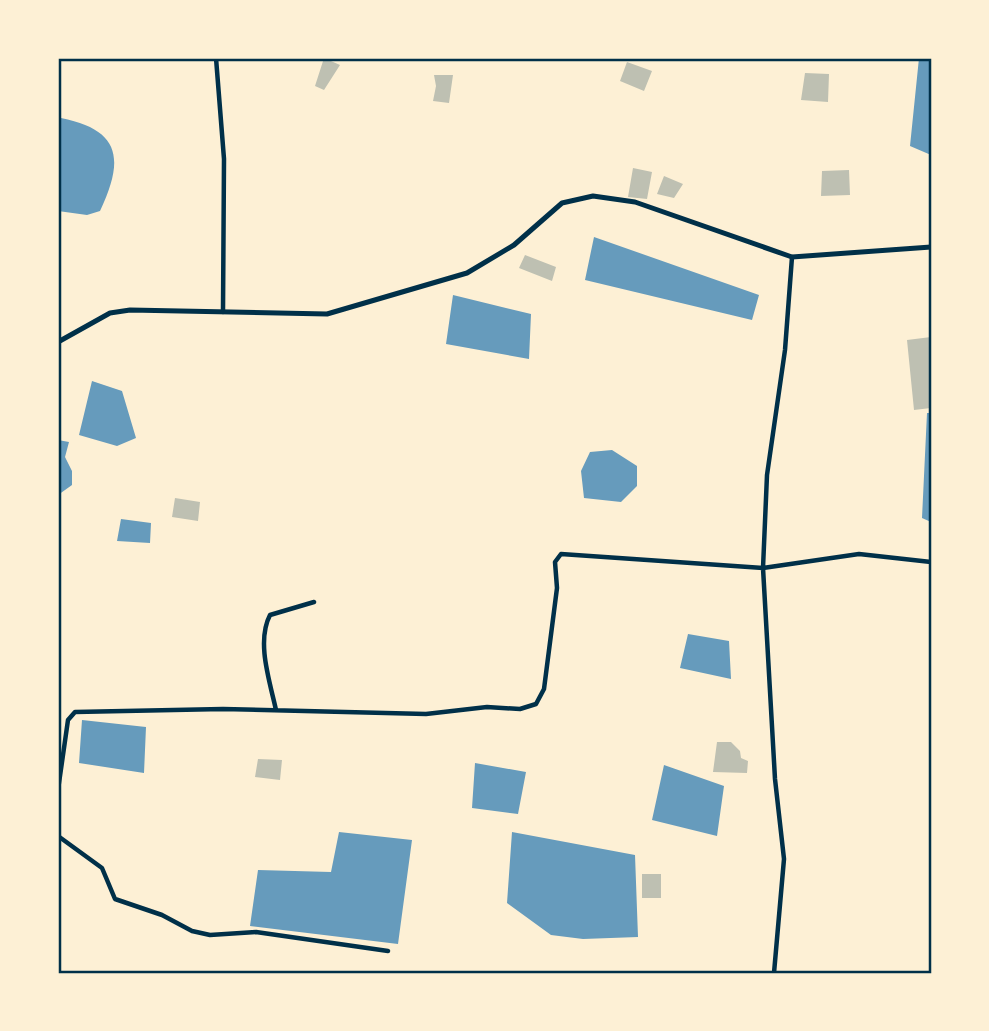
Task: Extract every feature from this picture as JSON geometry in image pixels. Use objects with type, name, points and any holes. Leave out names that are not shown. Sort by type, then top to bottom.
[{"type":"street","points":[[216,58],[224,159],[223,313]]},
{"type":"street","points":[[58,342],[110,313],[130,310],[327,314],[467,273],[514,245],[562,202],[593,197],[635,202],[792,257],[931,247]]},
{"type":"street","points":[[774,973],[784,859],[775,779],[763,568],[767,474],[785,350],[792,257]]},
{"type":"street","points":[[58,790],[68,720],[75,712],[276,710],[426,714],[487,707],[520,709],[536,704],[544,689],[557,588],[555,562],[561,554],[763,568],[859,554],[931,562]]},
{"type":"street","points":[[276,710],[266,658],[264,625],[270,615],[314,601]]},
{"type":"street","points":[[58,836],[103,868],[115,899],[162,915],[192,931],[210,934],[256,932],[316,938],[388,951]]},
{"type":"water","points":[[919,58],[931,58],[931,155],[910,146]]},
{"type":"water","points":[[61,118],[96,130],[112,149],[113,176],[100,211],[87,215],[58,211],[58,121]]},
{"type":"water","points":[[594,237],[759,295],[752,320],[585,280]]},
{"type":"water","points":[[453,295],[531,314],[529,359],[446,344]]},
{"type":"water","points":[[92,381],[122,391],[136,438],[117,446],[79,435]]},
{"type":"water","points":[[927,413],[931,413],[931,522],[922,518]]},
{"type":"water","points":[[58,440],[69,442],[65,457],[72,471],[72,485],[58,495]]},
{"type":"water","points":[[612,450],[637,466],[637,486],[621,502],[584,498],[581,471],[590,452]]},
{"type":"water","points":[[121,519],[151,523],[150,543],[117,541]]},
{"type":"water","points":[[688,634],[729,641],[731,679],[680,668]]},
{"type":"water","points":[[82,720],[146,727],[144,773],[79,763]]},
{"type":"water","points":[[475,763],[526,772],[518,814],[472,808]]},
{"type":"water","points":[[664,765],[724,786],[717,836],[652,820]]},
{"type":"water","points":[[339,832],[412,840],[398,944],[250,926],[258,870],[331,872]]},
{"type":"water","points":[[512,832],[635,855],[638,937],[583,939],[551,935],[507,903]]},
{"type":"building","points":[[324,58],[340,65],[324,90],[315,86]]},
{"type":"building","points":[[627,62],[652,71],[644,91],[620,81]]},
{"type":"building","points":[[805,73],[829,74],[828,102],[801,100]]},
{"type":"building","points":[[434,75],[453,75],[449,103],[433,101],[436,86]]},
{"type":"building","points":[[633,168],[652,172],[647,199],[628,197]]},
{"type":"building","points":[[849,170],[850,195],[821,196],[822,171]]},
{"type":"building","points":[[664,176],[683,184],[674,198],[657,194]]},
{"type":"building","points":[[525,255],[556,267],[552,281],[519,268]]},
{"type":"building","points":[[931,337],[931,408],[914,410],[907,340]]},
{"type":"building","points":[[175,498],[200,502],[198,521],[172,517]]},
{"type":"building","points":[[717,742],[731,742],[740,751],[741,758],[748,761],[747,773],[713,772]]},
{"type":"building","points":[[258,759],[282,760],[280,780],[255,777]]},
{"type":"building","points":[[642,874],[661,874],[661,898],[642,898]]}]
